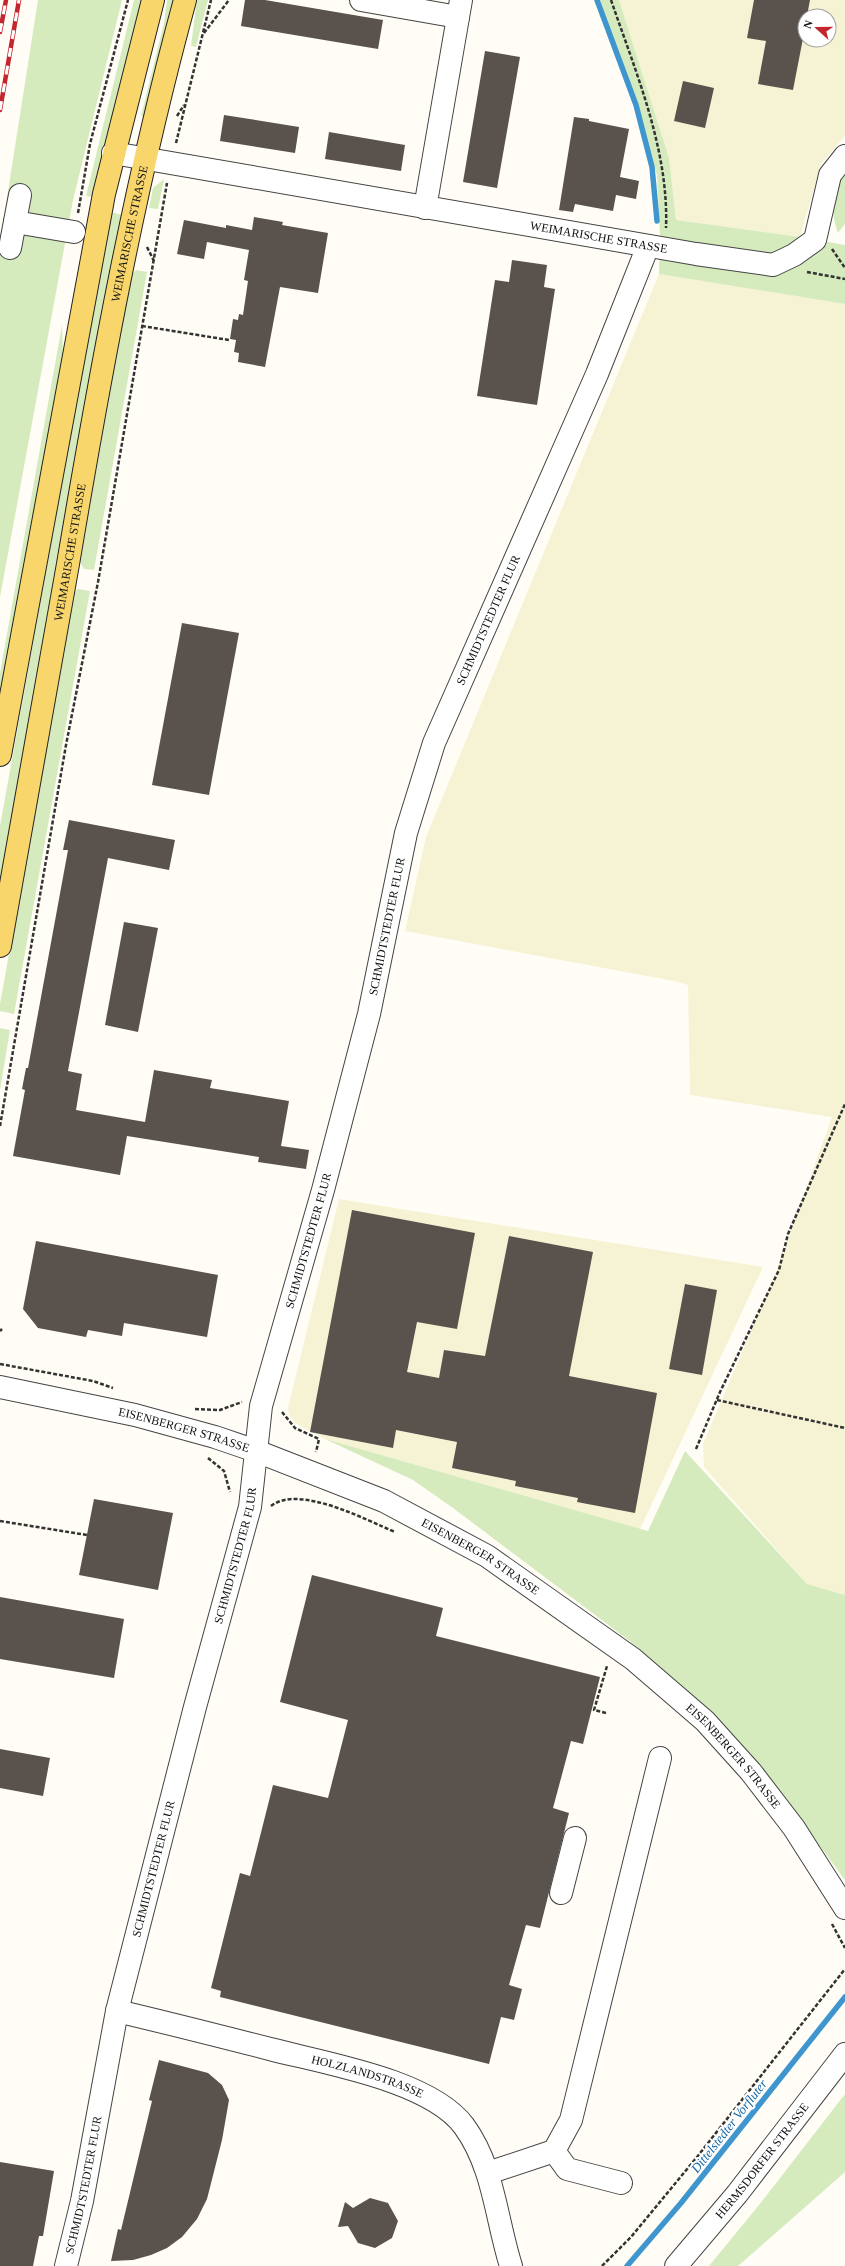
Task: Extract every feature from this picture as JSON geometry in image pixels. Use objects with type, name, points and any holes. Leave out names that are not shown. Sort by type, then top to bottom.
[{"type":"main road","points":[[0,755],[2,733],[84,297],[113,153],[153,0]]},
{"type":"main road","name":"WEIMARISCHE STRASSE","points":[[0,946],[106,346],[164,74],[185,0]]},
{"type":"street","points":[[361,0],[460,9],[425,208]]},
{"type":"street","name":"WEIMARISCHE STRASSE","points":[[113,153],[425,208],[773,266]]},
{"type":"street","points":[[773,266],[794,255],[815,240],[830,175],[845,156]]},
{"type":"street","points":[[10,248],[20,195]]},
{"type":"street","points":[[15,222],[74,232]]},
{"type":"street","name":"SCHMIDTSTEDTER FLUR","points":[[66,2266],[82,2201],[117,2010],[250,1507],[261,1406],[323,1190],[367,1022],[406,833],[434,743],[597,374],[657,247]]},
{"type":"street","name":"EISENBERGER STRASSE","points":[[0,1386],[135,1415],[215,1437],[256,1451],[384,1501],[447,1533],[508,1570],[633,1658],[705,1721],[751,1772],[794,1828],[838,1915]]},
{"type":"street","points":[[488,2173],[554,2151],[571,2120],[660,1758]]},
{"type":"street","points":[[561,1893],[569,1866],[574,1838]]},
{"type":"street","name":"HOLZLANDSTRASSE","points":[[117,2010],[379,2077],[425,2096],[445,2109],[463,2125],[478,2148],[488,2173],[511,2266]]},
{"type":"street","name":"HERMSDORFER STRASSE","points":[[676,2266],[737,2194],[845,2054]]},
{"type":"street","points":[[554,2151],[567,2169],[621,2182]]},
{"type":"path","points":[[80,201],[90,144],[128,0]]},
{"type":"path","points":[[185,103],[211,0]]},
{"type":"path","points":[[203,35],[229,0]]},
{"type":"path","points":[[611,0],[651,116],[667,201],[657,247]]},
{"type":"path","points":[[0,1126],[63,761],[98,582],[154,261]]},
{"type":"path","points":[[773,266],[845,279]]},
{"type":"path","points":[[142,326],[229,340]]},
{"type":"path","points":[[696,1449],[717,1400],[780,1270],[788,1234],[845,1104]]},
{"type":"path","points":[[0,1364],[93,1381],[120,1391]]},
{"type":"path","points":[[717,1400],[845,1428]]},
{"type":"path","points":[[191,1409],[220,1410],[240,1402],[261,1406],[281,1411],[295,1428],[319,1438]]},
{"type":"path","points":[[205,1456],[224,1471],[231,1502],[266,1511],[275,1503],[288,1498],[306,1499],[352,1514],[399,1533]]},
{"type":"path","points":[[0,1520],[87,1535]]},
{"type":"path","points":[[603,1678],[594,1710],[606,1713]]},
{"type":"path","points":[[838,1915],[845,1948]]},
{"type":"path","points":[[602,2266],[631,2237],[693,2162],[845,1969]]},
{"type":"shaded area","points":[[619,0],[845,0],[845,136],[821,164],[800,237],[676,220],[669,158]]},
{"type":"shaded area","points":[[659,274],[845,304],[845,1595],[807,1584],[704,1467],[703,1444],[775,1275],[832,1117],[690,1095],[688,985],[674,981],[405,931],[426,837]]},
{"type":"shaded area","points":[[339,1199],[763,1267],[640,1529],[325,1439],[295,1423],[289,1415],[288,1408]]},
{"type":"green space","points":[[38,0],[122,0],[73,200],[0,597],[0,242]]},
{"type":"green space","points":[[134,0],[142,0],[116,98],[93,197],[86,196]]},
{"type":"green space","points":[[167,0],[176,0],[144,117],[141,116],[164,23]]},
{"type":"green space","points":[[197,0],[208,0],[196,47],[191,46]]},
{"type":"green space","points":[[600,0],[619,0],[669,158],[676,220],[800,237],[845,245],[845,304],[659,274],[660,236],[657,175]]},
{"type":"green space","points":[[845,164],[845,224],[838,233],[833,206],[836,190]]},
{"type":"green space","points":[[164,179],[158,209],[149,208],[153,188]]},
{"type":"green space","points":[[111,212],[122,215],[0,890],[0,826]]},
{"type":"green space","points":[[136,270],[147,272],[94,570],[84,569],[80,562],[131,275]]},
{"type":"green space","points":[[62,325],[63,360],[0,712],[0,673]]},
{"type":"green space","points":[[78,589],[90,591],[14,1014],[0,1011],[0,1004],[74,592]]},
{"type":"green space","points":[[0,1028],[10,1030],[0,1090]]},
{"type":"green space","points":[[325,1439],[648,1531],[685,1451],[807,1584],[845,1595],[845,1880],[762,1768],[736,1738],[675,1680],[631,1642],[453,1508],[413,1480]]},
{"type":"green space","points":[[845,2094],[845,2172],[738,2266],[709,2266],[759,2205]]},
{"type":"building","points":[[245,0],[265,0],[383,20],[378,49],[241,26]]},
{"type":"building","points":[[754,0],[810,0],[808,8],[797,8],[797,48],[801,48],[793,90],[758,84],[766,41],[747,38]]},
{"type":"building","points":[[485,51],[520,57],[497,188],[463,182]]},
{"type":"building","points":[[683,81],[714,88],[705,128],[674,121]]},
{"type":"building","points":[[224,115],[299,127],[295,153],[220,141]]},
{"type":"building","points":[[574,117],[589,119],[589,121],[629,129],[620,177],[639,181],[636,199],[616,195],[613,211],[575,204],[573,212],[559,210]]},
{"type":"building","points":[[329,132],[405,145],[401,171],[325,159]]},
{"type":"building","points":[[254,217],[283,222],[282,225],[328,233],[318,293],[280,287],[265,367],[238,362],[239,353],[234,352],[236,340],[230,339],[233,319],[238,320],[239,314],[243,315],[248,281],[244,280],[249,250],[207,242],[204,259],[177,254],[184,220],[226,228],[226,225],[252,230]]},
{"type":"building","points":[[512,260],[547,265],[544,287],[555,289],[537,405],[477,396],[495,280],[509,282]]},
{"type":"building","points":[[182,623],[239,633],[209,795],[152,785]]},
{"type":"building","points":[[69,820],[175,840],[169,870],[108,858],[68,1071],[82,1074],[76,1110],[145,1122],[154,1070],[212,1080],[210,1088],[289,1101],[281,1146],[309,1150],[306,1169],[258,1162],[259,1157],[127,1136],[120,1175],[13,1156],[25,1090],[22,1089],[26,1068],[28,1068],[68,850],[63,850]]},
{"type":"building","points":[[124,922],[158,928],[138,1032],[105,1025]]},
{"type":"building","points":[[352,1210],[475,1233],[457,1329],[417,1322],[407,1372],[439,1378],[444,1350],[485,1356],[509,1236],[593,1252],[569,1376],[657,1393],[635,1513],[577,1502],[578,1498],[515,1486],[516,1481],[452,1468],[457,1442],[396,1430],[393,1448],[310,1432]]},
{"type":"building","points":[[36,1241],[218,1275],[207,1337],[124,1323],[122,1336],[88,1330],[86,1337],[38,1328],[23,1309]]},
{"type":"building","points":[[685,1284],[717,1290],[702,1375],[669,1369]]},
{"type":"building","points":[[94,1499],[173,1513],[158,1590],[79,1575]]},
{"type":"building","points":[[312,1575],[443,1608],[436,1636],[600,1677],[583,1744],[571,1741],[553,1808],[569,1813],[540,1928],[526,1925],[509,1985],[522,1989],[514,2020],[501,2017],[489,2064],[220,1997],[221,1991],[211,1988],[240,1873],[250,1876],[273,1785],[328,1798],[348,1720],[280,1702]]},
{"type":"building","points":[[0,1597],[124,1619],[114,1678],[0,1659]]},
{"type":"building","points":[[0,1749],[50,1758],[43,1796],[0,1788]]},
{"type":"building","points":[[159,2060],[208,2073],[222,2085],[229,2100],[222,2140],[207,2199],[197,2219],[182,2237],[167,2248],[151,2255],[133,2260],[111,2261],[118,2229],[121,2230],[152,2101],[149,2100]]},
{"type":"building","points":[[0,2162],[54,2171],[43,2236],[39,2236],[33,2266],[0,2266]]},
{"type":"building","points":[[370,2198],[388,2203],[398,2221],[392,2238],[375,2248],[358,2243],[348,2226],[338,2227],[345,2202],[353,2208]]},
{"type":"waterway","points":[[597,0],[636,105],[652,167],[657,221]]},
{"type":"waterway","name":"Dittelstedter Vorfluter","points":[[627,2266],[681,2203],[845,1997]]},
{"type":"railway","points":[[0,32],[6,0]]},
{"type":"railway","points":[[0,110],[19,0]]}]
